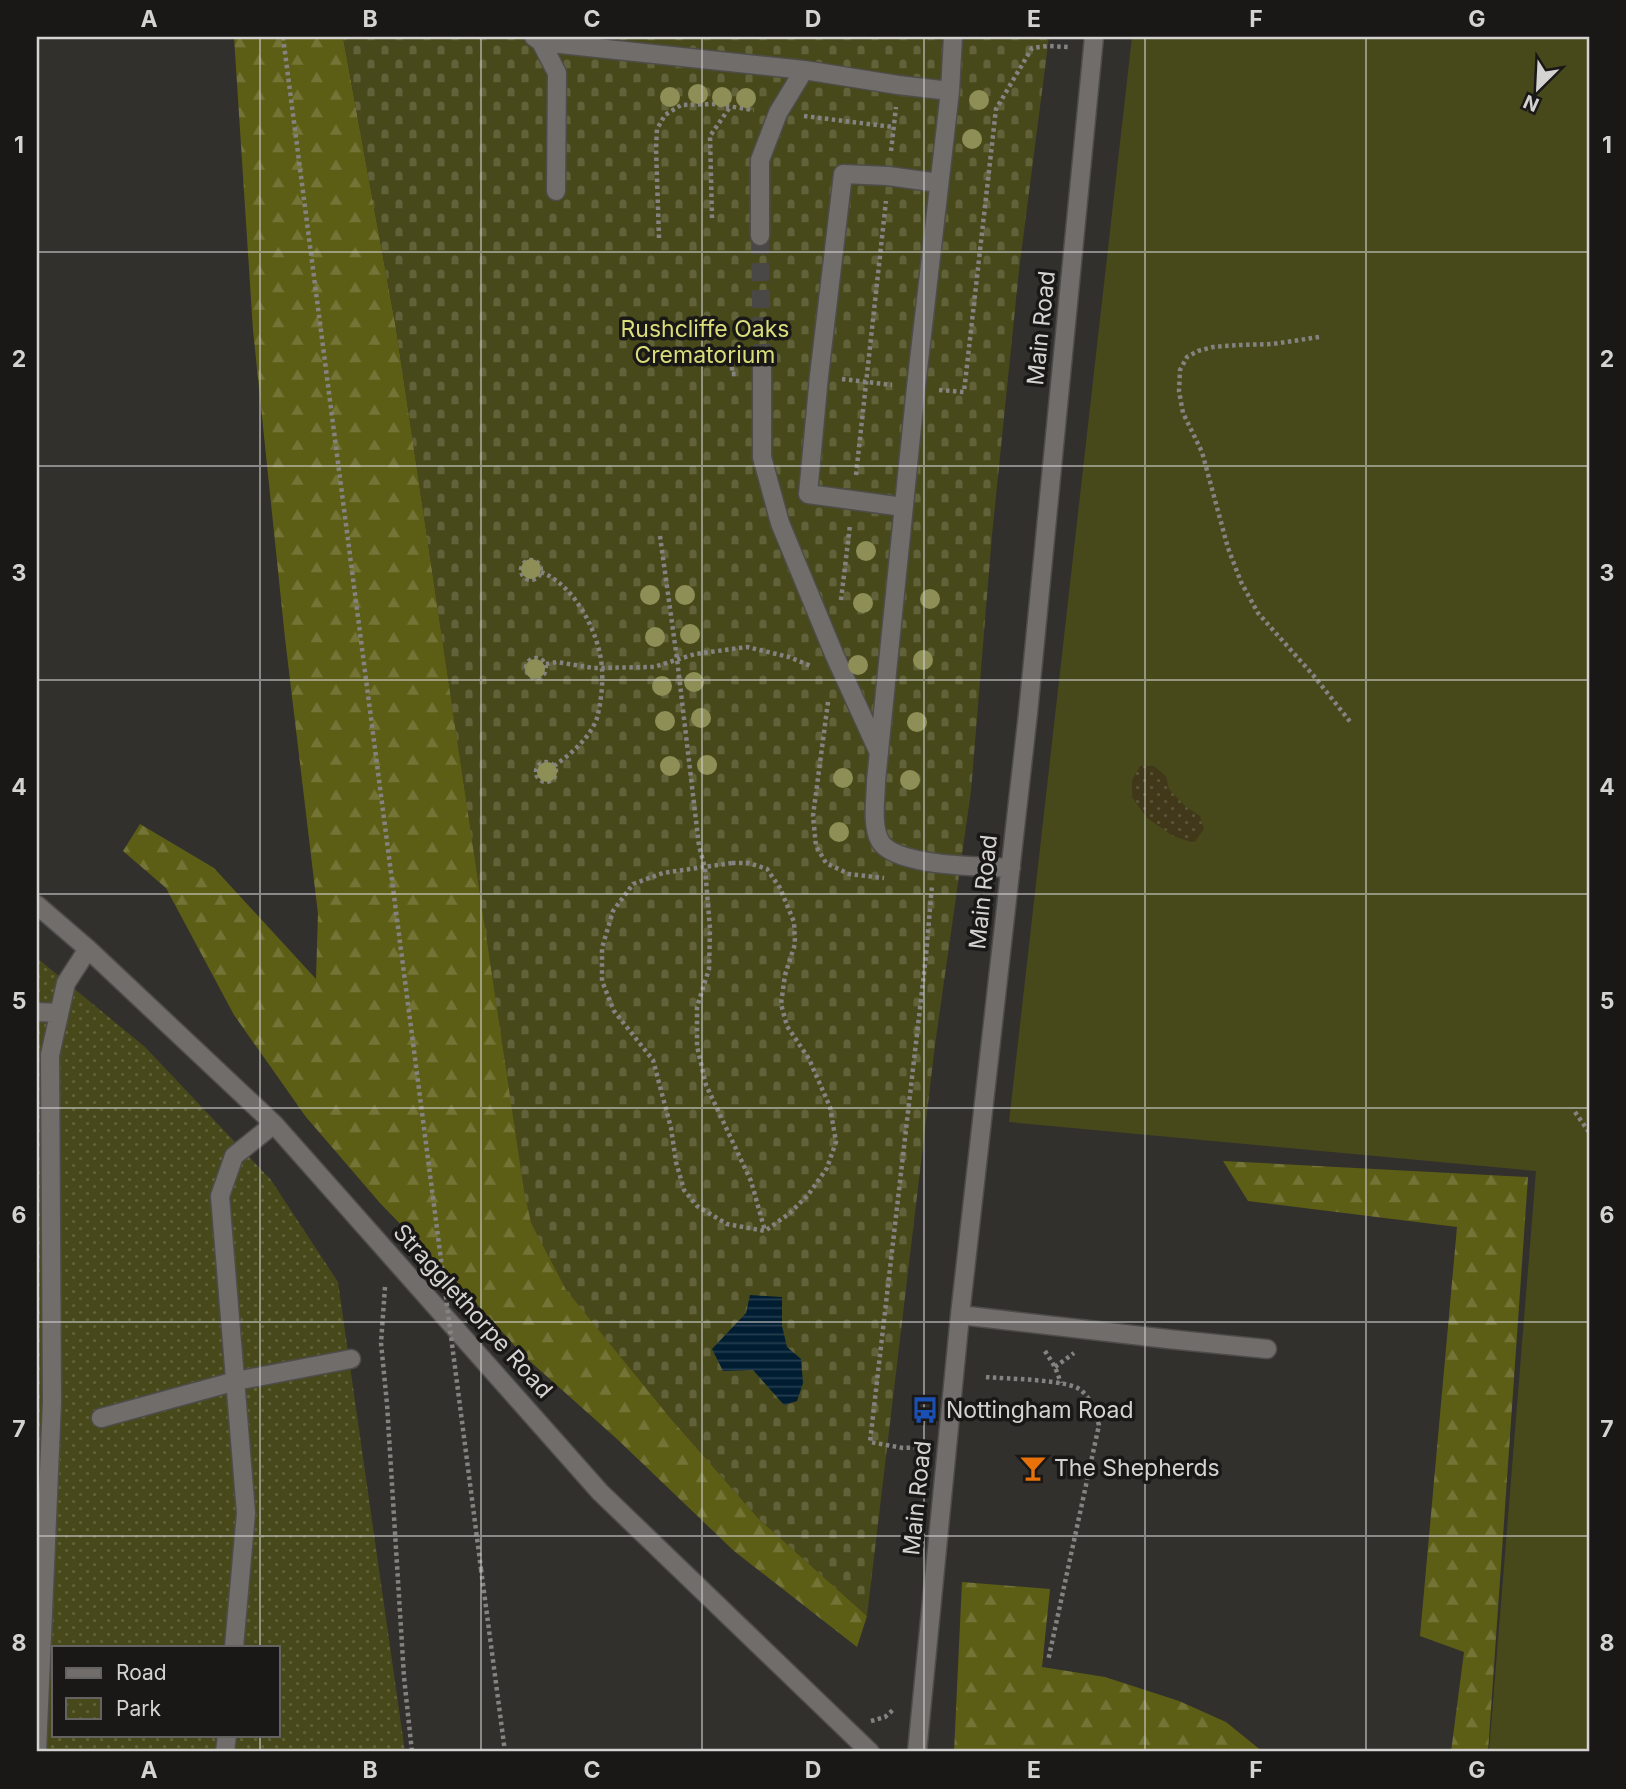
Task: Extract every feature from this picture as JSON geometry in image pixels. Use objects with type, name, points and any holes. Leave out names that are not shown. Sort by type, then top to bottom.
[{"type":"street","points":[[953,37],[950,90],[876,781],[876,829],[881,844],[901,856],[931,864],[1011,868]]},
{"type":"street","name":"Main Road","points":[[917,1752],[960,1315],[1029,700],[1094,37]]},
{"type":"street","points":[[537,39],[665,46],[898,85],[950,90]]},
{"type":"street","points":[[537,39],[557,72],[556,191]]},
{"type":"street","points":[[760,236],[760,160],[778,113],[804,70]]},
{"type":"street","points":[[904,507],[808,494],[819,376],[843,174],[888,176],[939,183]]},
{"type":"street","points":[[762,360],[762,457],[780,523],[834,654],[879,753]]},
{"type":"street","name":"Stragglethorpe Road","points":[[37,905],[88,949],[274,1124],[600,1492],[870,1752]]},
{"type":"street","points":[[37,1752],[52,1402],[50,1055],[66,982],[88,949]]},
{"type":"street","points":[[37,1013],[59,1013]]},
{"type":"street","points":[[234,1646],[246,1513],[220,1196],[234,1156],[274,1124]]},
{"type":"street","points":[[960,1315],[1267,1349]]},
{"type":"street","points":[[101,1418],[236,1381],[351,1359]]},
{"type":"path","points":[[283,37],[505,1752]]},
{"type":"path","points":[[659,238],[657,130],[665,115],[681,105],[713,104],[893,127]]},
{"type":"path","points":[[712,218],[710,136],[730,107]]},
{"type":"path","points":[[1320,337],[1273,344],[1213,347],[1198,351],[1187,357],[1180,370],[1179,391],[1183,413],[1202,452],[1228,548],[1241,582],[1258,613],[1352,724]]},
{"type":"path","points":[[660,536],[699,846],[705,868],[710,929],[709,969],[697,1007],[697,1046],[706,1085],[751,1181],[765,1231]]},
{"type":"path","points":[[534,560],[539,564],[541,572],[535,580],[528,581],[520,571],[527,561],[534,560]]},
{"type":"path","points":[[541,572],[571,594],[586,616],[598,646],[602,668],[601,696],[596,720],[585,738],[554,766]]},
{"type":"path","points":[[546,664],[557,662],[593,668],[654,667],[695,654],[747,647],[789,657],[821,670]]},
{"type":"path","points":[[533,658],[539,658],[546,664],[545,674],[540,678],[528,675],[526,669],[533,658]]},
{"type":"path","points":[[549,762],[554,766],[555,778],[543,783],[538,779],[537,766],[549,762]]},
{"type":"path","points":[[749,863],[767,869],[780,888],[794,922],[795,944],[785,975],[781,1004],[787,1026],[809,1059],[830,1107],[835,1142],[827,1168],[808,1195],[790,1213],[765,1231],[727,1224],[697,1206],[684,1190],[653,1059],[614,1011],[602,981],[602,948],[613,911],[633,884],[663,873],[705,868],[749,863]]},
{"type":"path","points":[[1575,1112],[1589,1132]]},
{"type":"path","points":[[387,1252],[381,1343],[404,1677],[412,1752]]},
{"type":"path","points":[[986,1377],[1061,1383],[1082,1390],[1093,1407],[1099,1425],[1048,1661]]},
{"type":"green space","points":[[234,37],[343,37],[396,328],[503,1046],[666,1413],[758,1518],[867,1616],[857,1647],[734,1551],[617,1439],[524,1356],[380,1203],[306,1117],[234,1015],[166,888],[123,851],[140,824],[214,868],[316,979],[318,914],[285,638],[253,330]]},
{"type":"green space","name":"Rushcliffe Oaks Crematorium","points":[[343,37],[1049,37],[1019,270],[992,535],[971,791],[935,1045],[867,1616],[758,1518],[666,1413],[566,1290],[531,1223],[524,1191],[396,328]]},
{"type":"green space","points":[[1132,37],[1589,37],[1589,1752],[1489,1752],[1536,1171],[1009,1122]]},
{"type":"green space","points":[[37,958],[145,1047],[271,1180],[338,1282],[405,1752],[37,1752]]},
{"type":"green space","points":[[1223,1161],[1528,1177],[1488,1752],[1451,1752],[1464,1652],[1420,1636],[1457,1227],[1248,1201]]},
{"type":"green space","points":[[962,1582],[1050,1589],[1042,1667],[1105,1677],[1179,1701],[1226,1722],[1263,1752],[954,1752]]},
{"type":"sand","points":[[1140,766],[1154,766],[1166,776],[1169,789],[1185,806],[1200,816],[1204,829],[1194,843],[1173,836],[1147,818],[1132,797],[1132,780]]},
{"type":"water","points":[[750,1295],[782,1297],[782,1326],[787,1347],[801,1359],[803,1383],[797,1401],[784,1405],[753,1370],[723,1371],[712,1349],[746,1313]]},
{"type":"tunnel","points":[[760,236],[762,360]]},
{"type":"place","name":"Nottingham Road","points":[[925,1410]]},
{"type":"place","name":"The Shepherds","points":[[1033,1468]]}]
